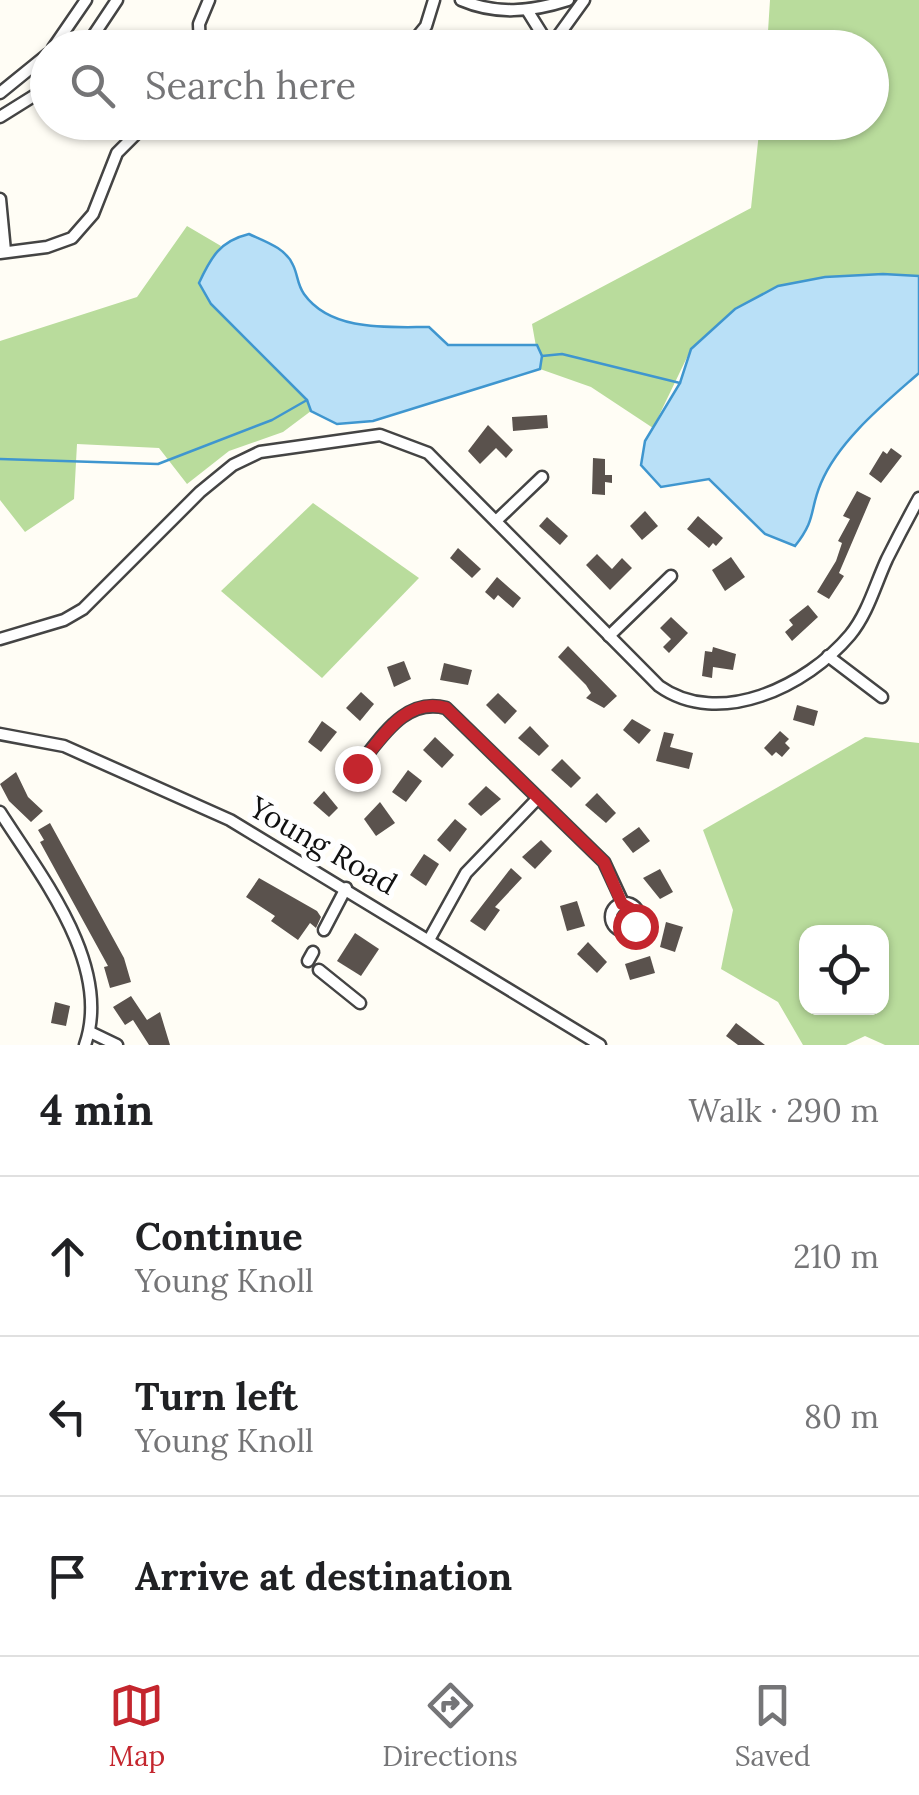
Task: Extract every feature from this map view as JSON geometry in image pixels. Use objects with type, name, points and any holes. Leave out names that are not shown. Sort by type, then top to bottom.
[{"type":"street","points":[[66,30],[86,0]]},
{"type":"street","points":[[97,30],[117,0]]},
{"type":"street","points":[[199,30],[210,0]]},
{"type":"street","points":[[423,30],[434,0]]},
{"type":"street","points":[[460,0],[488,12],[528,10],[568,0]]},
{"type":"street","points":[[562,30],[584,0]]},
{"type":"street","points":[[528,10],[540,30]]},
{"type":"street","points":[[0,92],[30,68]]},
{"type":"street","points":[[0,117],[30,98]]},
{"type":"street","points":[[0,198],[2,252],[47,247],[72,238],[92,214],[117,154],[131,140]]},
{"type":"street","points":[[0,639],[84,609],[200,492],[233,465],[270,449],[390,436],[428,453],[671,695],[710,705],[752,699],[828,656],[864,614],[919,498]]},
{"type":"street","points":[[496,521],[542,477]]},
{"type":"street","points":[[609,636],[671,576]]},
{"type":"street","points":[[828,656],[882,697]]},
{"type":"street","points":[[357,768],[408,711],[431,704],[458,718],[604,862],[622,904]]},
{"type":"street","name":"Young Road","points":[[0,734],[64,746],[230,820],[430,938],[600,1045]]},
{"type":"street","points":[[430,938],[466,873],[538,798]]},
{"type":"street","points":[[0,812],[72,933],[89,988],[90,1032],[85,1045]]},
{"type":"street","points":[[324,930],[346,888]]},
{"type":"street","points":[[318,970],[360,1003]]},
{"type":"street","points":[[90,1032],[116,1045]]},
{"type":"green space","points":[[770,0],[919,0],[919,276],[825,277],[691,349],[653,428],[591,387],[540,369],[532,324],[751,208],[758,140],[889,140],[889,30],[768,30]]},
{"type":"green space","points":[[187,226],[221,246],[199,283],[211,304],[307,400],[311,411],[283,432],[229,451],[187,484],[159,448],[77,444],[74,499],[25,532],[0,500],[0,341],[137,297]]},
{"type":"green space","points":[[313,503],[419,578],[322,678],[221,591]]},
{"type":"green space","points":[[865,737],[919,743],[919,1045],[885,1045],[865,1036],[846,1045],[803,1045],[778,1002],[721,969],[733,910],[703,830]]},
{"type":"water","points":[[249,234],[285,254],[304,294],[329,315],[362,325],[429,327],[448,345],[537,345],[542,356],[540,369],[373,421],[337,424],[311,411],[307,400],[211,304],[199,283],[218,251]]},
{"type":"water","points":[[919,276],[919,373],[864,423],[839,452],[821,483],[810,521],[795,546],[765,534],[709,479],[661,487],[641,465],[645,441],[680,383],[691,349],[735,309],[778,286],[825,277]]},
{"type":"building","points":[[547,415],[548,428],[513,431],[512,417]]},
{"type":"building","points":[[488,425],[513,450],[506,458],[496,448],[480,464],[468,451]]},
{"type":"building","points":[[891,448],[902,456],[881,483],[869,474],[883,451],[887,454]]},
{"type":"building","points":[[593,458],[605,459],[605,475],[612,475],[612,483],[605,482],[605,495],[592,494]]},
{"type":"building","points":[[857,491],[871,498],[839,573],[844,576],[829,599],[817,592],[836,561],[842,543],[838,541],[850,519],[843,516]]},
{"type":"building","points":[[645,511],[658,526],[642,540],[630,526]]},
{"type":"building","points":[[698,516],[723,538],[716,546],[713,543],[709,548],[687,529]]},
{"type":"building","points":[[547,517],[568,536],[560,545],[539,526]]},
{"type":"building","points":[[458,548],[481,569],[472,578],[450,558]]},
{"type":"building","points":[[597,554],[612,569],[622,558],[632,568],[610,590],[586,565]]},
{"type":"building","points":[[731,557],[745,577],[725,591],[712,570]]},
{"type":"building","points":[[497,577],[521,598],[513,608],[498,595],[494,600],[485,592]]},
{"type":"building","points":[[808,605],[818,617],[792,641],[785,632],[793,625],[789,620]]},
{"type":"building","points":[[671,617],[688,633],[669,653],[663,647],[671,639],[660,628]]},
{"type":"building","points":[[568,646],[617,696],[604,708],[586,698],[591,693],[586,685],[558,657]]},
{"type":"building","points":[[713,647],[736,654],[733,670],[713,667],[712,678],[702,676],[705,651],[712,652]]},
{"type":"building","points":[[404,661],[411,679],[394,687],[387,667]]},
{"type":"building","points":[[444,663],[472,670],[468,685],[440,680]]},
{"type":"building","points":[[361,692],[374,704],[360,721],[346,708]]},
{"type":"building","points":[[498,693],[517,711],[505,724],[486,705]]},
{"type":"building","points":[[797,705],[818,711],[814,726],[793,720]]},
{"type":"building","points":[[632,719],[651,730],[639,744],[623,730]]},
{"type":"building","points":[[322,721],[337,732],[321,752],[308,742]]},
{"type":"building","points":[[530,726],[549,746],[539,756],[518,738]]},
{"type":"building","points":[[780,731],[789,739],[785,743],[790,748],[782,757],[776,752],[772,756],[764,748]]},
{"type":"building","points":[[664,732],[674,734],[670,747],[693,753],[689,769],[656,761]]},
{"type":"building","points":[[435,737],[454,755],[442,768],[423,750]]},
{"type":"building","points":[[562,759],[581,778],[571,788],[551,770]]},
{"type":"building","points":[[408,770],[422,781],[406,802],[392,792]]},
{"type":"building","points":[[16,772],[28,797],[43,811],[31,822],[9,801],[0,784]]},
{"type":"building","points":[[486,786],[501,799],[481,816],[468,804]]},
{"type":"building","points":[[324,791],[338,808],[329,817],[313,803]]},
{"type":"building","points":[[597,793],[616,813],[606,823],[585,805]]},
{"type":"building","points":[[380,802],[395,823],[376,836],[364,819]]},
{"type":"building","points":[[455,819],[467,829],[450,852],[437,840]]},
{"type":"building","points":[[50,823],[124,958],[131,982],[110,988],[104,967],[108,966],[40,842],[44,840],[38,830]]},
{"type":"building","points":[[639,827],[650,841],[633,853],[622,839]]},
{"type":"building","points":[[541,840],[552,851],[535,869],[522,857]]},
{"type":"building","points":[[424,854],[439,864],[426,886],[410,875]]},
{"type":"building","points":[[511,868],[522,878],[495,907],[500,910],[485,931],[470,921]]},
{"type":"building","points":[[660,869],[673,892],[660,899],[643,878]]},
{"type":"building","points":[[259,878],[317,911],[321,917],[316,928],[310,923],[298,940],[271,921],[275,916],[246,897]]},
{"type":"building","points":[[577,901],[585,926],[567,931],[560,906]]},
{"type":"building","points":[[666,922],[683,927],[675,952],[660,947]]},
{"type":"building","points":[[355,933],[379,949],[361,976],[337,961]]},
{"type":"building","points":[[588,942],[607,962],[597,973],[577,954]]},
{"type":"building","points":[[650,956],[655,973],[630,980],[625,964]]},
{"type":"building","points":[[131,996],[147,1020],[160,1012],[170,1045],[149,1045],[133,1020],[125,1025],[113,1007]]},
{"type":"building","points":[[55,1002],[70,1006],[66,1026],[51,1023]]},
{"type":"building","points":[[736,1023],[765,1045],[738,1045],[726,1036]]},
{"type":"waterway","points":[[542,356],[562,354],[680,383]]},
{"type":"waterway","points":[[0,459],[158,464],[272,420],[307,400]]},
{"type":"route","points":[[357,768],[408,711],[431,704],[446,708],[604,862],[614,876],[622,904],[632,906],[638,913],[635,926]]}]
